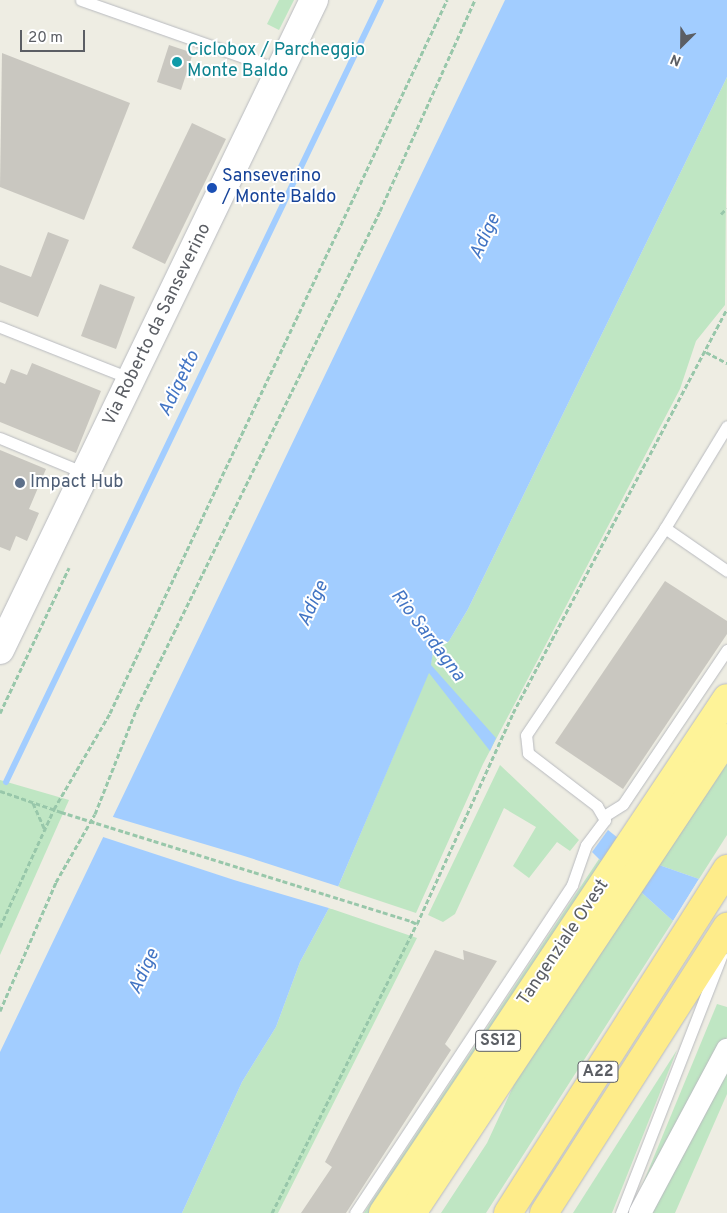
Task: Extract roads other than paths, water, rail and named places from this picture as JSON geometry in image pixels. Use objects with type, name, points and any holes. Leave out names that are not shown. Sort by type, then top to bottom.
[{"type":"highway","name":"Tangenziale Ovest","points":[[639,852],[727,698]]},
{"type":"highway","name":"Tangenziale Ovest","points":[[383,1213],[639,852],[727,738]]},
{"type":"highway","name":"Tangenziale Ovest","points":[[412,1213],[622,877]]},
{"type":"highway","name":"A22","points":[[508,1213],[721,879]]},
{"type":"highway","name":"A22","points":[[544,1213],[723,942]]},
{"type":"street","name":"Via Roberto da Sanseverino","points":[[0,650],[314,0]]},
{"type":"street","points":[[640,1213],[727,1050]]},
{"type":"lane","points":[[86,1],[159,24],[281,71]]},
{"type":"lane","points":[[0,327],[132,379]]},
{"type":"lane","points":[[604,816],[532,756],[525,744],[526,735],[664,528],[727,426]]},
{"type":"lane","points":[[0,438],[85,473]]},
{"type":"lane","points":[[664,528],[727,571]]},
{"type":"lane","points":[[355,1213],[572,885],[586,846],[604,816],[623,804],[727,650]]},
{"type":"lane","points":[[621,1213],[723,942]]},
{"type":"water","points":[[505,0],[727,0],[727,77],[468,609],[449,641],[433,652],[431,665],[496,738],[490,751],[429,673],[329,908],[300,962],[276,1027],[242,1082],[182,1213],[0,1213],[0,1052]]},
{"type":"water","points":[[608,830],[618,838],[602,862],[592,852]]},
{"type":"water","points":[[659,865],[699,879],[673,921],[641,892]]},
{"type":"waterway","name":"Adigetto","points":[[6,782],[381,0]]},
{"type":"place","name":"Ciclobox / Parcheggio Monte Baldo","points":[[177,62]]},
{"type":"place","name":"Sanseverino / Monte Baldo","points":[[212,188]]},
{"type":"place","name":"Impact Hub","points":[[20,483]]},
{"type":"water label","name":"Adige","points":[[486,237]]},
{"type":"water label","name":"Adige","points":[[314,604]]},
{"type":"water label","name":"Rio Sardagna","points":[[427,636]]},
{"type":"water label","name":"Adige","points":[[145,972]]}]
